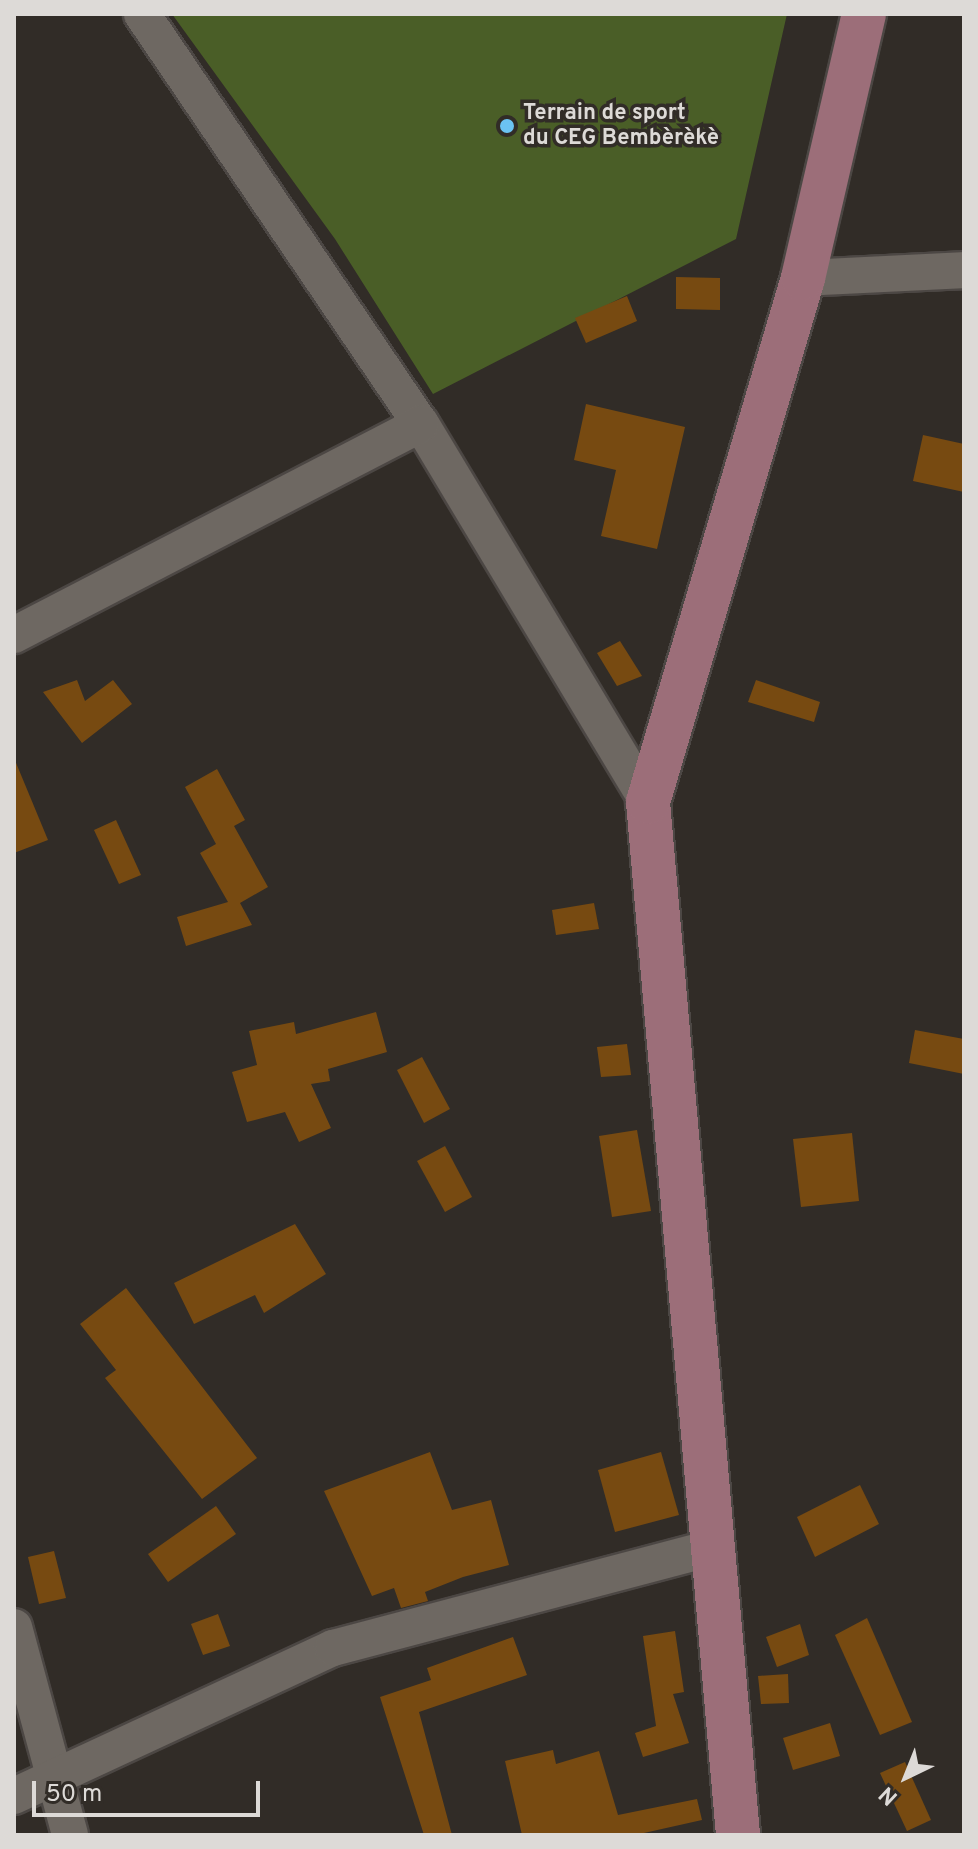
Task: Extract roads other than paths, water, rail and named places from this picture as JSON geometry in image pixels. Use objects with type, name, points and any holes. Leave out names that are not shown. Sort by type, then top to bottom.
[{"type":"main road","points":[[738,1835],[716,1547],[648,802],[803,278],[864,14]]},
{"type":"street","points":[[142,14],[421,424],[648,802]]},
{"type":"street","points":[[803,278],[964,270]]},
{"type":"street","points":[[14,635],[421,424]]},
{"type":"street","points":[[14,1796],[333,1648],[716,1547]]},
{"type":"street","points":[[14,1627],[70,1835]]},
{"type":"place","name":"Terrain de sport du CEG Bembèrèkè","points":[[507,126]]}]
